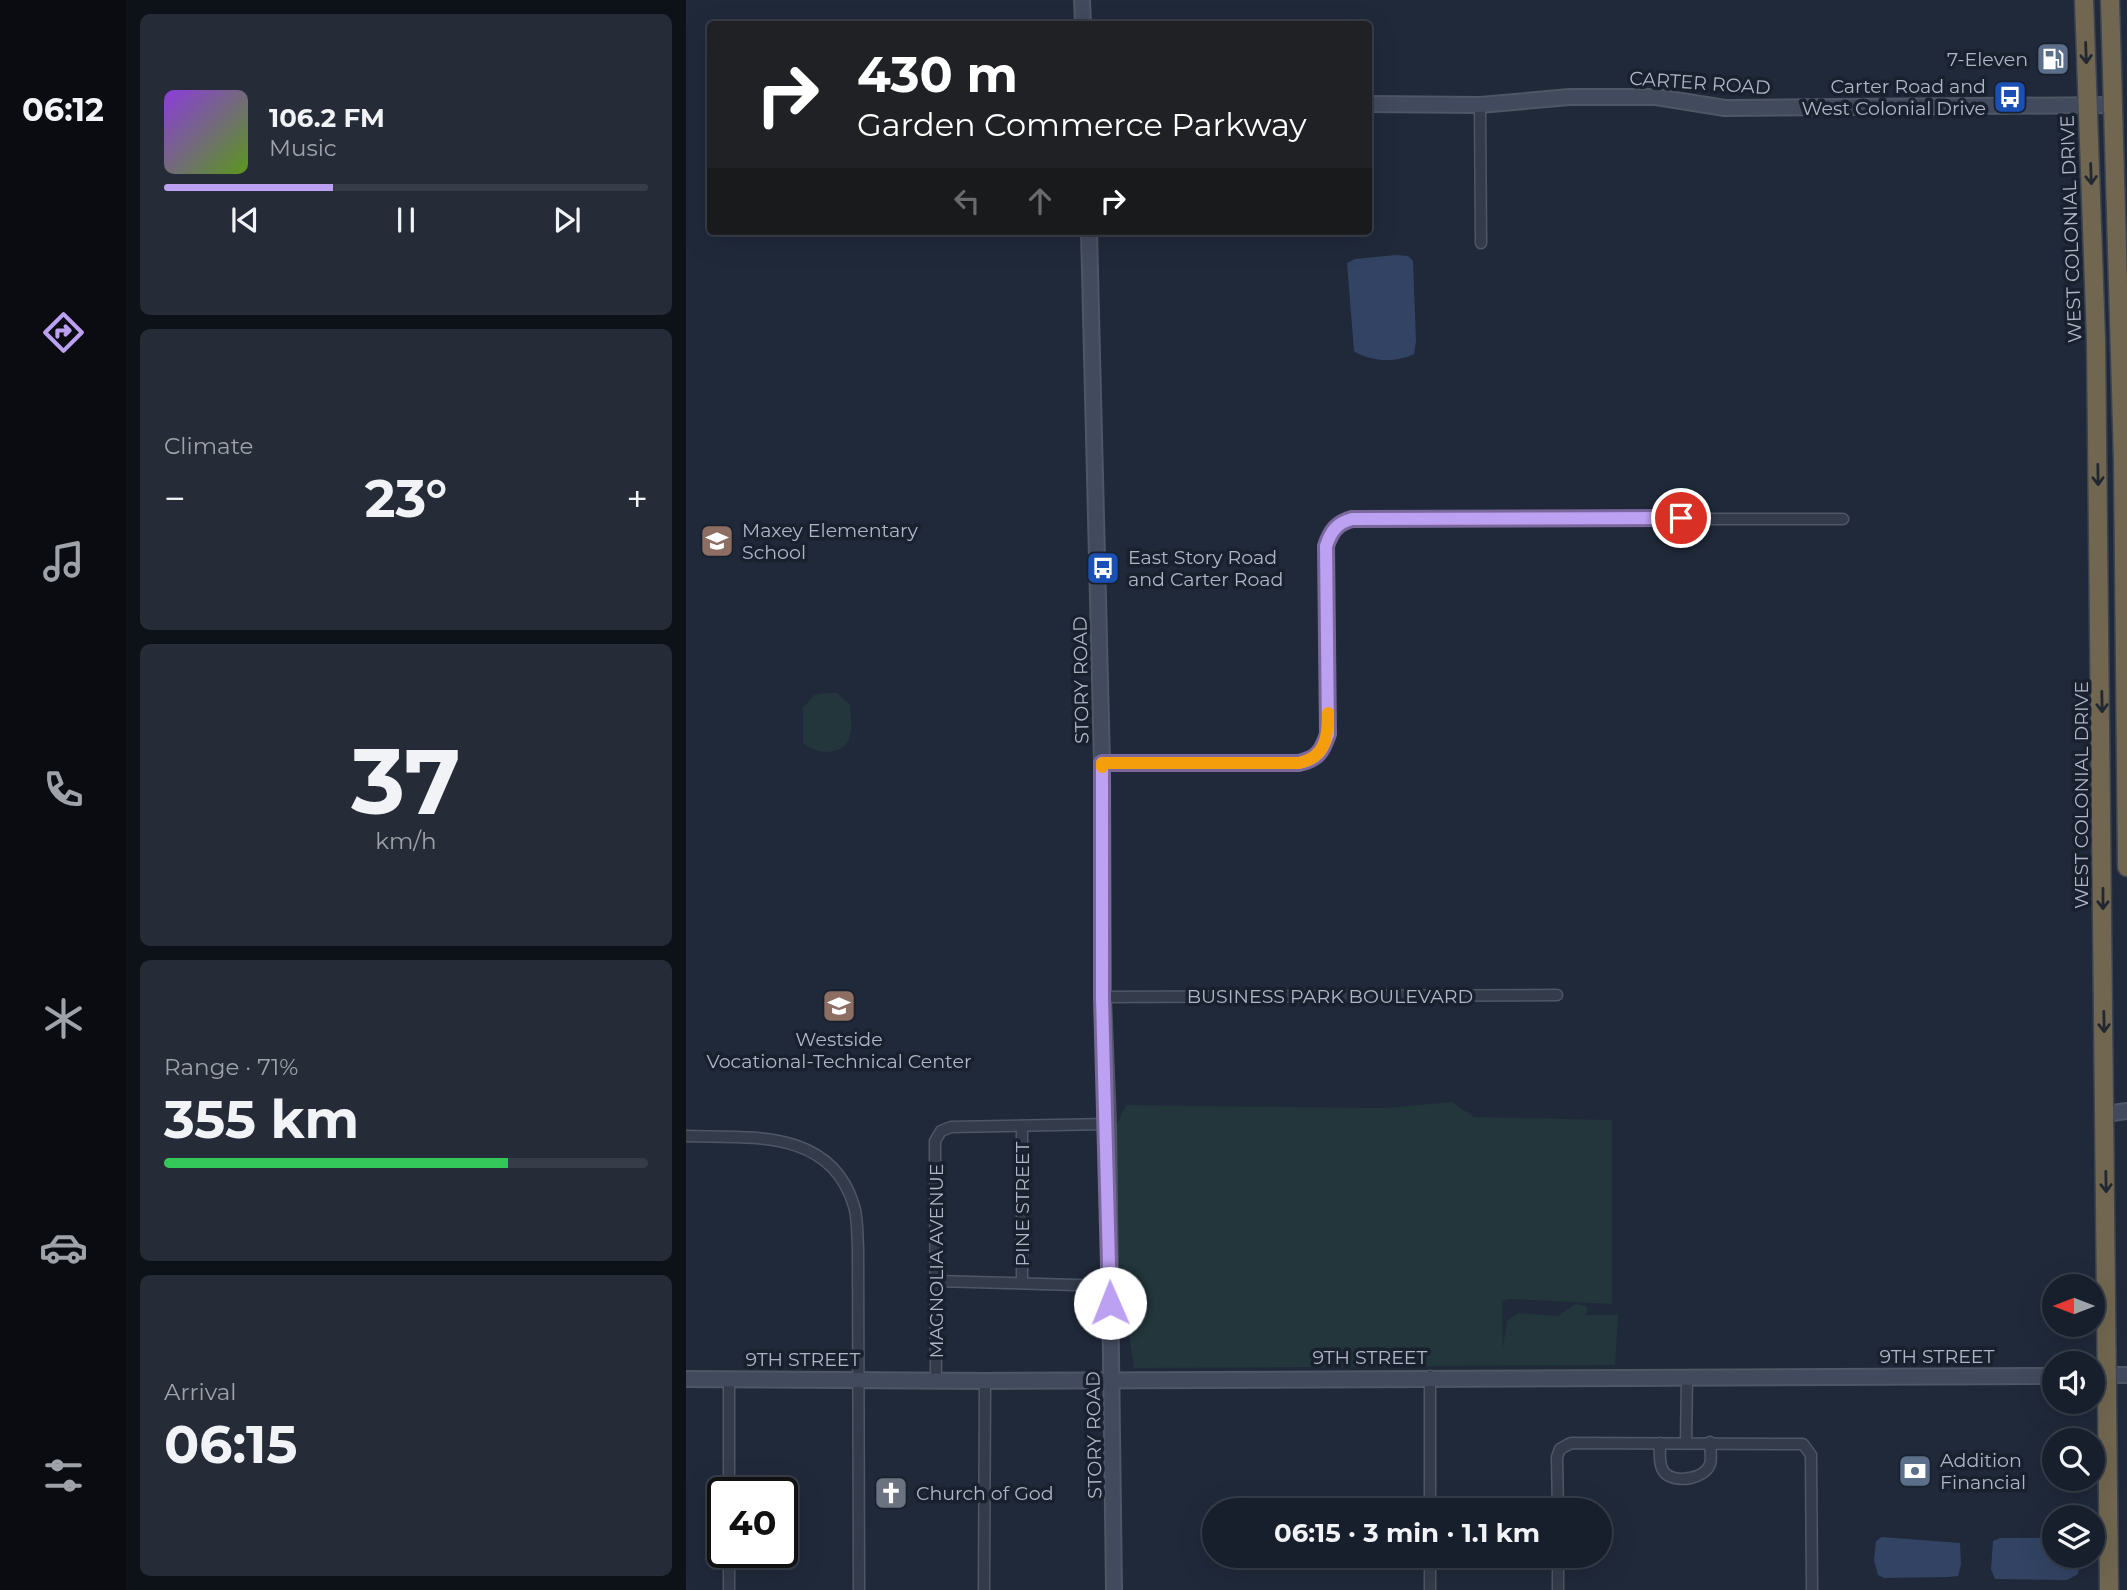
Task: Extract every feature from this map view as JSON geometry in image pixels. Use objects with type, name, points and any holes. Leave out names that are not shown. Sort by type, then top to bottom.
[{"type":"highway","name":"WEST COLONIAL DRIVE","points":[[2084,0],[2096,379],[2103,782],[2106,1114],[2101,1351]]},
{"type":"highway","points":[[2110,0],[2123,461],[2127,869]]},
{"type":"highway","points":[[2096,379],[2108,446],[2123,461]]},
{"type":"highway","points":[[2099,514],[2113,525],[2124,575]]},
{"type":"highway","points":[[2103,782],[2106,827],[2112,856],[2127,869]]},
{"type":"highway","name":"WEST COLONIAL DRIVE","points":[[2102,1414],[2109,1590]]},
{"type":"street","points":[[1082,0],[1083,21]]},
{"type":"street","name":"CARTER ROAD","points":[[1372,104],[1480,105],[1570,97],[1656,97],[1725,107],[2113,105]]},
{"type":"street","points":[[1480,105],[1480,243]]},
{"type":"street","name":"STORY ROAD","points":[[1088,235],[1102,763],[1102,997],[1108,1124],[1114,1590]]},
{"type":"street","points":[[1102,763],[1299,763],[1314,760],[1322,750],[1328,734],[1326,546],[1330,533],[1342,522],[1352,519],[1843,519]]},
{"type":"street","name":"BUSINESS PARK BOULEVARD","points":[[1102,997],[1557,995]]},
{"type":"street","points":[[2106,1114],[2127,1111]]},
{"type":"street","points":[[1022,1126],[1108,1124]]},
{"type":"street","name":"MAGNOLIA AVENUE","points":[[936,1380],[935,1141],[941,1131],[951,1127],[1022,1126]]},
{"type":"street","name":"PINE STREET","points":[[1022,1126],[1022,1282]]},
{"type":"street","points":[[686,1136],[741,1135],[795,1144],[820,1156],[841,1175],[854,1207],[858,1248],[859,1590]]},
{"type":"street","points":[[936,1281],[1110,1286]]},
{"type":"street","points":[[2105,1375],[2127,1375]]},
{"type":"street","name":"9TH STREET","points":[[686,1378],[985,1381],[2042,1376]]},
{"type":"street","points":[[1430,1377],[1430,1498]]},
{"type":"street","points":[[1686,1443],[1687,1377]]},
{"type":"street","points":[[729,1378],[729,1477]]},
{"type":"street","points":[[984,1590],[985,1381]]},
{"type":"street","points":[[1660,1443],[1661,1467],[1675,1478],[1698,1477],[1704,1473],[1710,1465],[1710,1442]]},
{"type":"street","points":[[1558,1498],[1557,1457],[1566,1446],[1794,1442],[1808,1448],[1811,1455],[1812,1590]]},
{"type":"street","points":[[729,1568],[729,1590]]},
{"type":"street","points":[[1430,1568],[1430,1590]]},
{"type":"street","points":[[1558,1568],[1558,1590]]},
{"type":"green space","points":[[837,693],[850,705],[851,731],[843,747],[823,752],[803,743],[803,708],[814,695]]},
{"type":"green space","points":[[1452,1102],[1474,1117],[1612,1120],[1612,1304],[1509,1299],[1502,1301],[1503,1348],[1507,1321],[1518,1313],[1558,1316],[1575,1304],[1586,1306],[1588,1310],[1585,1315],[1618,1315],[1615,1365],[1134,1368],[1120,1276],[1110,1139],[1126,1105],[1385,1108]]},
{"type":"water","points":[[1408,256],[1413,261],[1416,341],[1414,354],[1392,360],[1361,355],[1354,351],[1347,263],[1355,259]]},
{"type":"water","points":[[1882,1537],[1960,1543],[1961,1564],[1958,1576],[1884,1578],[1878,1575],[1874,1560],[1876,1541]]},
{"type":"water","points":[[2000,1538],[2042,1538],[2042,1568],[2079,1568],[2078,1574],[2067,1580],[1995,1579],[1991,1569],[1993,1541]]},
{"type":"slow traffic","points":[[1102,767],[1102,763],[1299,763],[1314,760],[1322,750],[1328,734],[1328,713]]},
{"type":"place","name":"7-Eleven","points":[[2053,59]]},
{"type":"place","name":"Carter Road and West Colonial Drive","points":[[2010,97]]},
{"type":"place","name":"Maxey Elementary School","points":[[717,541]]},
{"type":"place","name":"East Story Road and Carter Road","points":[[1103,568]]},
{"type":"place","name":"Westside Vocational-Technical Center","points":[[839,1006]]},
{"type":"place","name":"Addition Financial","points":[[1915,1471]]},
{"type":"place","name":"Church of God","points":[[891,1493]]},
{"type":"route","points":[[1110,1303],[1108,1124],[1102,997],[1102,763],[1299,763],[1314,760],[1322,750],[1328,734],[1326,546],[1330,533],[1342,522],[1352,519],[1681,518]]}]
